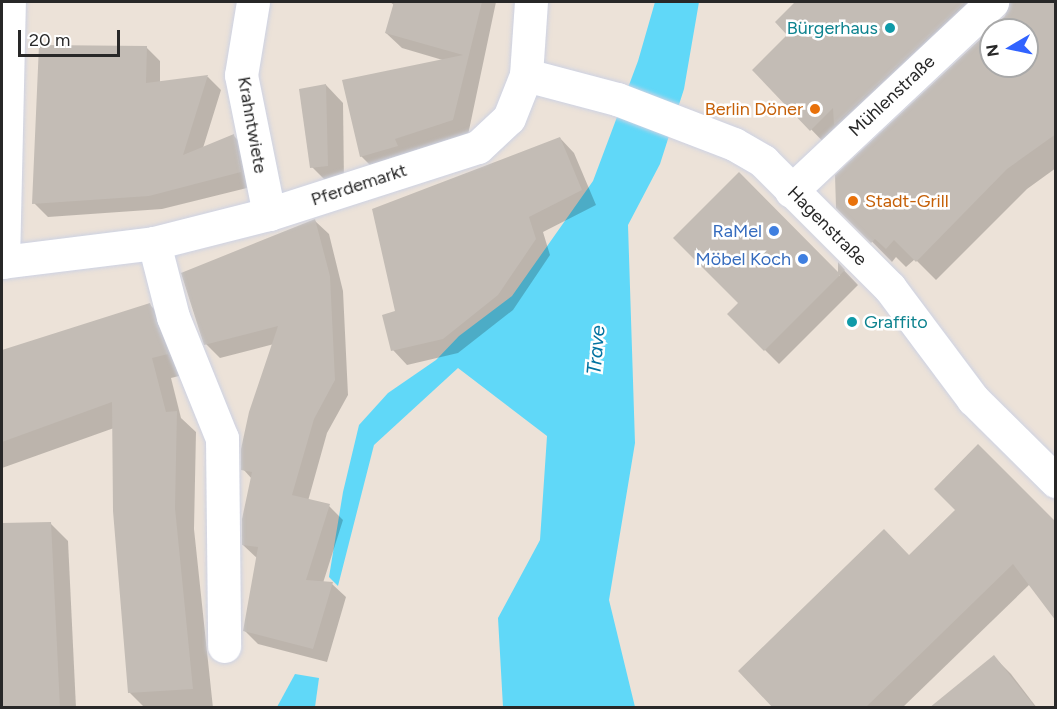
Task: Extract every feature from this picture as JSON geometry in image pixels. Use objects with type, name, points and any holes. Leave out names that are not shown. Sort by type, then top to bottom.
[{"type":"street","points":[[2,262],[9,2]]},
{"type":"street","name":"Krahntwiete","points":[[253,2],[241,75],[269,213]]},
{"type":"street","name":"Pferdemarkt","points":[[2,262],[154,243],[269,213],[478,147],[509,118],[526,75],[531,2]]},
{"type":"street","name":"Mühlenstraße","points":[[791,191],[992,2]]},
{"type":"street","name":"Hagenstraße","points":[[526,75],[617,99],[734,144],[763,161],[890,288],[973,399],[1056,481]]},
{"type":"street","points":[[154,243],[173,317],[222,438],[224,646]]},
{"type":"water","name":"Trave","points":[[655,2],[699,2],[684,89],[660,164],[628,225],[635,443],[609,600],[635,707],[503,707],[498,618],[540,540],[547,436],[458,368],[374,445],[338,586],[329,577],[343,492],[359,425],[388,393],[436,360],[459,336],[512,296],[593,181],[638,61]]},
{"type":"water","points":[[295,674],[319,678],[315,707],[277,707]]},
{"type":"building","points":[[394,2],[482,2],[453,120],[395,139],[398,146],[360,157],[342,80],[463,55],[385,33]]},
{"type":"building","points":[[795,2],[965,2],[834,125],[833,108],[810,131],[752,70],[787,35],[775,22]]},
{"type":"building","points":[[1010,2],[1056,2],[1056,134],[1007,169],[916,262],[894,240],[886,249],[875,239],[871,243],[836,208],[835,175],[979,40],[979,78],[1039,78],[1039,18],[1003,18]]},
{"type":"building","points":[[39,45],[147,46],[146,83],[208,75],[183,155],[234,134],[241,172],[149,196],[32,204]]},
{"type":"building","points":[[326,84],[328,166],[310,168],[299,89]]},
{"type":"building","points":[[560,137],[582,190],[529,217],[536,239],[498,295],[443,339],[391,351],[382,315],[395,311],[372,209]]},
{"type":"building","points":[[739,172],[838,272],[838,262],[845,270],[764,351],[727,314],[738,303],[673,238]]},
{"type":"building","points":[[315,219],[330,276],[335,380],[314,419],[292,495],[330,504],[306,580],[333,582],[313,649],[243,631],[258,547],[242,545],[242,519],[252,472],[241,470],[241,449],[249,412],[278,326],[204,345],[181,273]]},
{"type":"building","points":[[150,303],[168,354],[152,358],[166,412],[177,411],[175,508],[193,689],[128,693],[113,511],[112,402],[2,442],[2,350]]},
{"type":"building","points":[[978,444],[1056,522],[1056,621],[1013,564],[865,708],[773,708],[738,671],[884,529],[909,555],[955,510],[934,489]]},
{"type":"building","points":[[51,522],[60,708],[2,708],[2,523]]},
{"type":"building","points":[[994,655],[1036,708],[929,708]]},
{"type":"place","name":"Bürgerhaus","points":[[890,28]]},
{"type":"place","name":"Berlin Döner","points":[[815,109]]},
{"type":"place","name":"Stadt-Grill","points":[[853,201]]},
{"type":"place","name":"RaMel","points":[[774,231]]},
{"type":"place","name":"Möbel Koch","points":[[803,259]]},
{"type":"place","name":"Graffito","points":[[852,322]]}]
